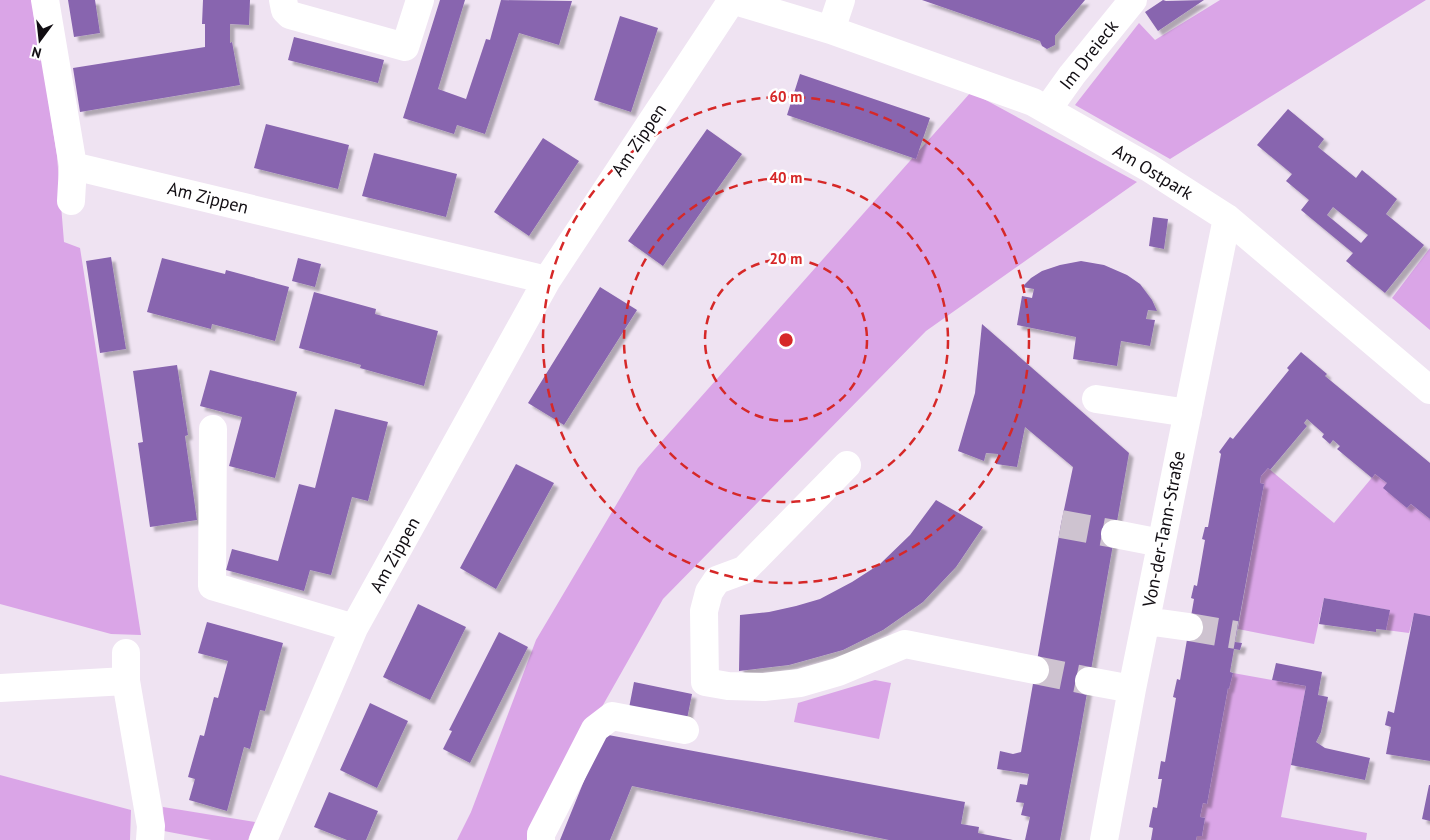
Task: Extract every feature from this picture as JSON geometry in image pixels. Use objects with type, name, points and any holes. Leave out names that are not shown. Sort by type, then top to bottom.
[{"type":"street","points":[[45,0],[73,166],[71,201]]},
{"type":"street","points":[[283,0],[285,10],[290,15],[405,46],[420,0]]},
{"type":"street","name":"Am Zippen","points":[[263,840],[354,628],[547,280],[732,0]]},
{"type":"street","name":"Am Ostpark","points":[[732,0],[831,30],[1033,102],[1149,168],[1227,218],[1430,390]]},
{"type":"street","points":[[831,30],[841,0]]},
{"type":"street","name":"Im Dreieck","points":[[1050,112],[1072,75],[1133,0]]},
{"type":"street","name":"Am Zippen","points":[[73,166],[547,280]]},
{"type":"street","name":"Von-der-Tann-Straße","points":[[1104,840],[1132,689],[1227,218]]},
{"type":"street","points":[[1096,399],[1188,413]]},
{"type":"street","points":[[213,429],[212,586],[354,628]]},
{"type":"street","points":[[847,465],[744,570],[717,580],[709,592],[704,611],[705,682],[728,686],[764,687],[800,683],[838,672],[905,644],[1035,670]]},
{"type":"street","points":[[1115,534],[1161,543]]},
{"type":"street","points":[[1146,621],[1189,628]]},
{"type":"street","points":[[126,653],[126,681],[151,826],[150,840]]},
{"type":"street","points":[[0,688],[126,681]]},
{"type":"street","points":[[1089,681],[1132,689]]},
{"type":"street","points":[[541,840],[541,834],[595,728],[612,716],[685,730]]},
{"type":"shaded area","points":[[0,0],[33,0],[57,156],[64,242],[80,248],[141,635],[111,634],[0,604]]},
{"type":"shaded area","points":[[1220,0],[1426,0],[1170,159],[1075,105],[1139,23],[1155,40]]},
{"type":"shaded area","points":[[971,92],[1137,182],[926,331],[663,599],[534,827],[531,840],[457,840],[471,812],[536,640],[638,468]]},
{"type":"shaded area","points":[[1430,248],[1430,330],[1392,298]]},
{"type":"shaded area","points":[[1268,468],[1334,523],[1375,474],[1387,483],[1407,508],[1411,504],[1430,519],[1430,616],[1414,614],[1409,633],[1386,630],[1389,610],[1324,598],[1314,644],[1238,629],[1264,484],[1260,483],[1261,476]]},
{"type":"shaded area","points":[[1233,673],[1306,686],[1281,817],[1367,833],[1366,840],[1196,840],[1197,836],[1202,836],[1205,818],[1200,817],[1203,803],[1207,804],[1228,688]]},
{"type":"shaded area","points":[[875,680],[891,683],[879,739],[794,722],[798,703]]},
{"type":"shaded area","points":[[0,775],[131,810],[130,840],[0,840]]},
{"type":"shaded area","points":[[163,807],[255,822],[248,840],[211,840],[164,831]]},
{"type":"building","points":[[68,0],[95,0],[100,33],[74,37]]},
{"type":"building","points":[[203,0],[250,0],[249,25],[230,24],[230,43],[232,42],[240,85],[80,112],[73,68],[205,47],[205,24],[202,24]]},
{"type":"building","points":[[440,0],[465,0],[438,89],[466,99],[486,39],[490,40],[501,0],[572,1],[559,45],[519,33],[485,134],[457,125],[454,134],[403,118]]},
{"type":"building","points":[[922,0],[1085,0],[1055,36],[1055,45],[1047,49],[1042,46],[1040,41]]},
{"type":"building","points":[[1163,0],[1204,0],[1158,31],[1145,12]]},
{"type":"building","points":[[620,16],[658,28],[631,112],[594,100]]},
{"type":"building","points":[[294,37],[384,60],[378,83],[288,60]]},
{"type":"building","points":[[800,74],[930,118],[916,159],[787,115]]},
{"type":"building","points":[[1288,109],[1324,139],[1318,147],[1356,178],[1362,170],[1397,199],[1386,214],[1424,245],[1385,293],[1346,261],[1353,253],[1301,210],[1309,200],[1286,181],[1292,174],[1257,145]],"holes":[[[1333,207],[1368,235],[1361,243],[1327,215]]]},
{"type":"building","points":[[266,124],[349,145],[338,189],[254,168]]},
{"type":"building","points":[[707,129],[742,154],[663,266],[628,241]]},
{"type":"building","points":[[543,138],[579,161],[529,236],[494,212]]},
{"type":"building","points":[[374,153],[457,174],[446,217],[362,196]]},
{"type":"building","points":[[1153,217],[1168,219],[1164,249],[1149,246]]},
{"type":"building","points":[[111,257],[126,349],[100,353],[86,261]]},
{"type":"building","points":[[162,258],[225,274],[226,270],[289,287],[275,341],[212,324],[211,329],[147,312]]},
{"type":"building","points":[[298,258],[321,264],[315,287],[292,281]]},
{"type":"building","points":[[1081,261],[1104,265],[1127,275],[1140,284],[1152,300],[1157,311],[1148,310],[1146,319],[1155,320],[1150,346],[1121,341],[1117,366],[1073,359],[1076,337],[1017,325],[1022,296],[1032,298],[1034,289],[1022,287],[1031,278],[1042,271]]},
{"type":"building","points":[[600,287],[637,310],[564,425],[528,403]]},
{"type":"building","points":[[314,292],[376,309],[375,314],[438,331],[424,386],[360,368],[361,365],[299,348]]},
{"type":"building","points":[[982,324],[1129,453],[1060,840],[1025,840],[1030,817],[1021,815],[1024,803],[1016,802],[1020,784],[1027,785],[1029,774],[997,769],[1000,751],[1013,754],[1021,752],[1061,524],[1073,467],[1025,427],[1017,467],[996,464],[998,454],[986,453],[984,461],[958,451],[975,393]]},
{"type":"building","points":[[1301,352],[1327,374],[1325,376],[1430,463],[1430,519],[1411,504],[1407,508],[1383,488],[1387,483],[1375,474],[1372,478],[1337,449],[1340,446],[1333,440],[1330,444],[1322,437],[1324,434],[1307,419],[1304,423],[1307,426],[1270,470],[1268,468],[1261,476],[1260,483],[1264,484],[1235,642],[1242,643],[1240,650],[1234,649],[1230,672],[1233,673],[1228,688],[1207,804],[1203,803],[1200,817],[1205,818],[1202,836],[1197,836],[1196,840],[1151,840],[1153,828],[1149,827],[1153,807],[1157,808],[1162,779],[1158,779],[1161,761],[1165,762],[1176,698],[1173,697],[1177,679],[1180,680],[1194,599],[1191,598],[1194,585],[1197,586],[1205,540],[1202,539],[1205,527],[1208,527],[1221,454],[1219,452],[1230,437],[1233,439],[1289,370],[1287,368]]},
{"type":"building","points":[[177,365],[188,435],[185,436],[197,520],[150,527],[138,443],[143,442],[133,371]]},
{"type":"building","points":[[210,370],[297,392],[275,478],[229,466],[242,417],[200,406]]},
{"type":"building","points":[[335,409],[388,422],[368,501],[352,497],[331,575],[310,570],[304,591],[226,570],[232,549],[278,561],[299,484],[315,488]]},
{"type":"building","points":[[516,464],[554,483],[496,589],[460,568]]},
{"type":"building","points":[[936,500],[983,527],[956,567],[923,602],[883,630],[843,650],[789,665],[739,671],[740,615],[769,612],[820,599],[852,582],[880,564],[910,535]]},
{"type":"building","points":[[1324,598],[1390,610],[1386,630],[1376,629],[1376,632],[1319,624]]},
{"type":"building","points":[[418,604],[466,627],[430,700],[383,677]]},
{"type":"building","points":[[1414,613],[1430,616],[1430,761],[1386,754],[1391,727],[1385,725],[1388,711],[1394,713]]},
{"type":"building","points":[[207,622],[283,643],[265,711],[260,710],[250,749],[244,747],[227,811],[189,800],[195,779],[188,777],[200,735],[204,736],[214,697],[218,698],[228,661],[198,653]]},
{"type":"building","points":[[499,632],[528,647],[470,763],[443,749],[452,731],[449,730]]},
{"type":"building","points":[[1276,663],[1322,672],[1318,695],[1328,697],[1321,732],[1316,742],[1325,748],[1370,758],[1365,780],[1291,765],[1306,686],[1272,680]]},
{"type":"building","points":[[634,682],[692,694],[687,719],[629,708]]},
{"type":"building","points":[[370,703],[408,721],[377,788],[340,770]]},
{"type":"building","points":[[603,734],[965,802],[961,824],[979,827],[978,833],[1013,840],[889,840],[632,786],[610,840],[560,840]]},
{"type":"building","points":[[1430,785],[1430,821],[1422,819]]},
{"type":"building","points":[[329,792],[378,811],[366,840],[347,840],[314,827]]},
{"type":"tunnel","points":[[1061,524],[1115,534]]},
{"type":"tunnel","points":[[1189,627],[1236,635]]},
{"type":"tunnel","points":[[1035,670],[1089,681]]}]
